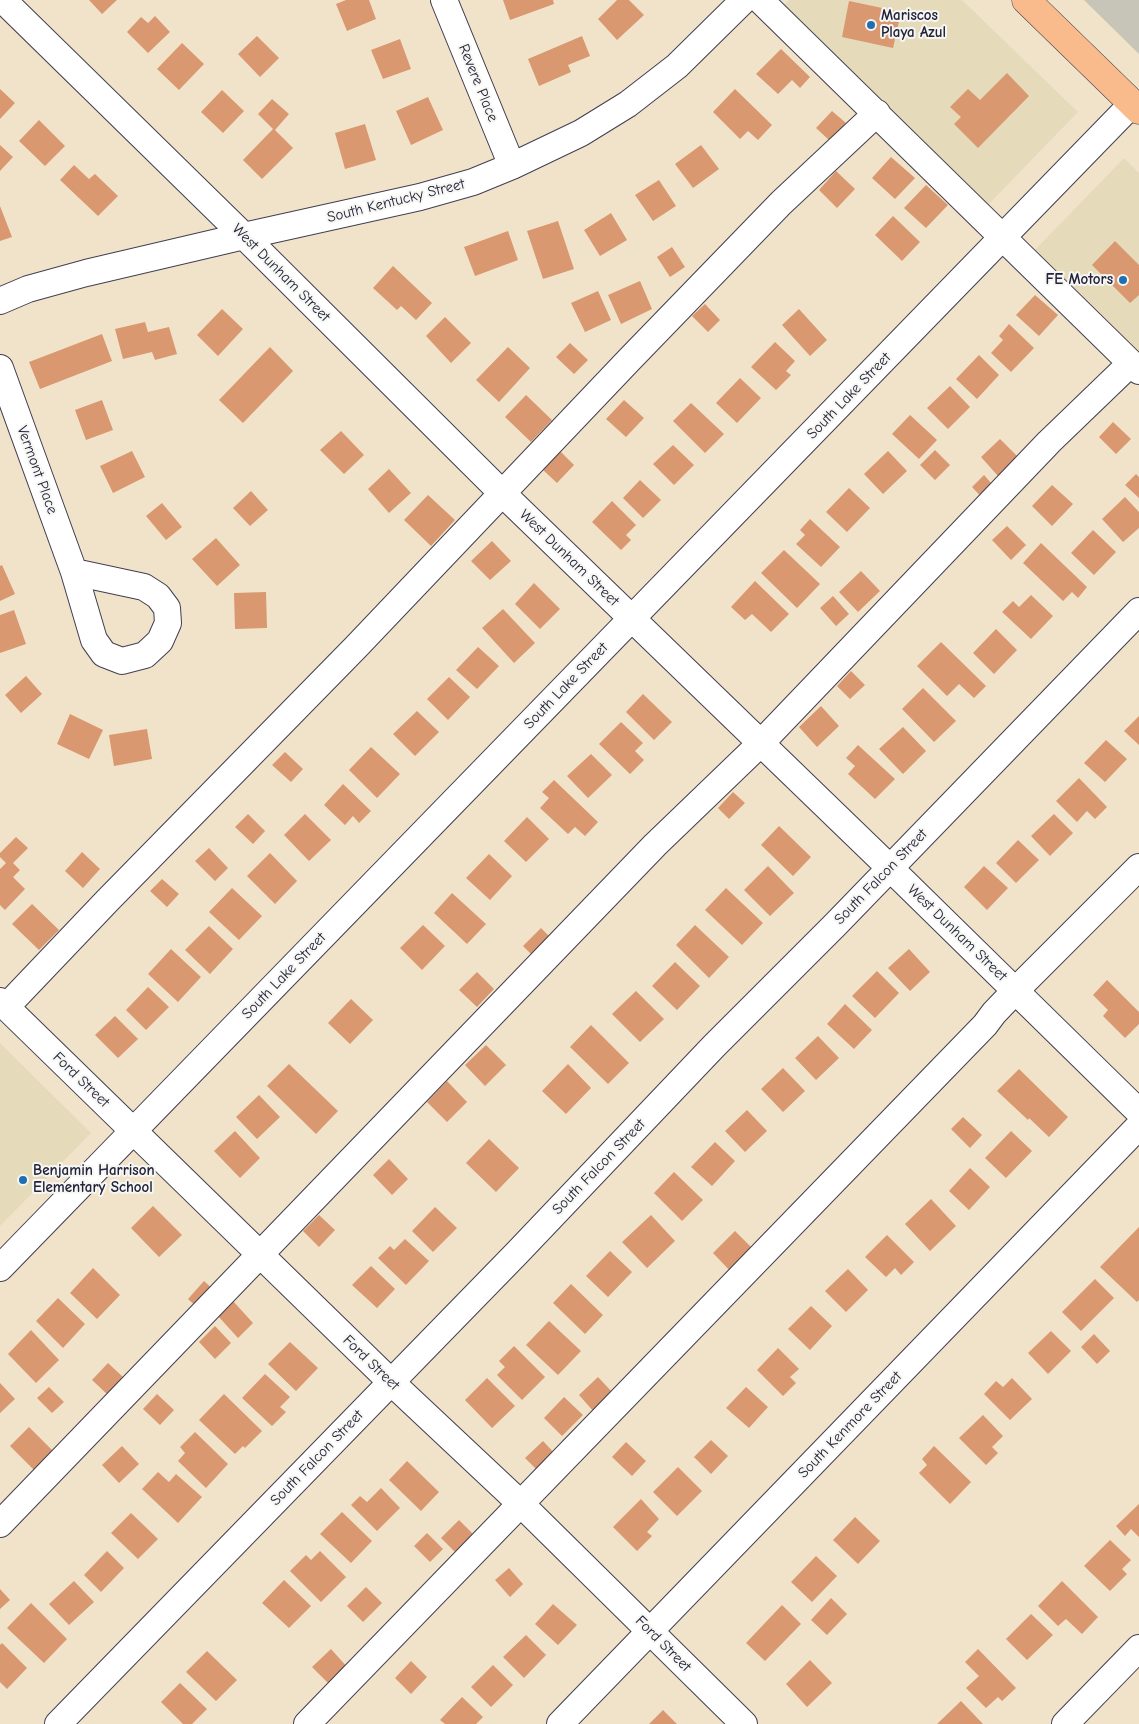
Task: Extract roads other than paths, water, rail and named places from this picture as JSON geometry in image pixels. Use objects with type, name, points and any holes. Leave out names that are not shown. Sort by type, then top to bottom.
[{"type":"main road","points":[[1026,0],[1136,107]]},
{"type":"street","name":"West Dunham Street","points":[[3,0],[502,493],[1016,990],[1139,1112]]},
{"type":"street","name":"Revere Place","points":[[444,0],[512,166]]},
{"type":"street","name":"South Kentucky Street","points":[[0,301],[28,289],[244,236],[420,198],[473,182],[512,166],[581,133],[628,104],[677,66],[744,0]]},
{"type":"street","points":[[0,1524],[261,1256],[655,845],[761,743],[1049,442],[1135,367],[760,0]]},
{"type":"street","name":"South Lake Street","points":[[0,1268],[1003,237],[1136,107]]},
{"type":"street","points":[[3,1004],[356,647],[781,203],[877,113]]},
{"type":"street","name":"Vermont Place","points":[[0,368],[74,572]]},
{"type":"street","name":"South Falcon Street","points":[[58,1724],[391,1382],[714,1046],[836,924],[1139,611]]},
{"type":"street","points":[[307,1724],[985,1025],[1016,990],[1139,867]]},
{"type":"street","name":"Ford Street","points":[[3,1004],[391,1382],[521,1504],[744,1724]]},
{"type":"street","name":"South Kenmore Street","points":[[560,1724],[1139,1126]]},
{"type":"street","points":[[1065,1724],[1139,1648]]},
{"type":"place","name":"Mariscos Playa Azul","points":[[871,25]]},
{"type":"place","name":"FE Motors","points":[[1123,280]]},
{"type":"place","name":"Benjamin Harrison Elementary School","points":[[23,1180]]}]
